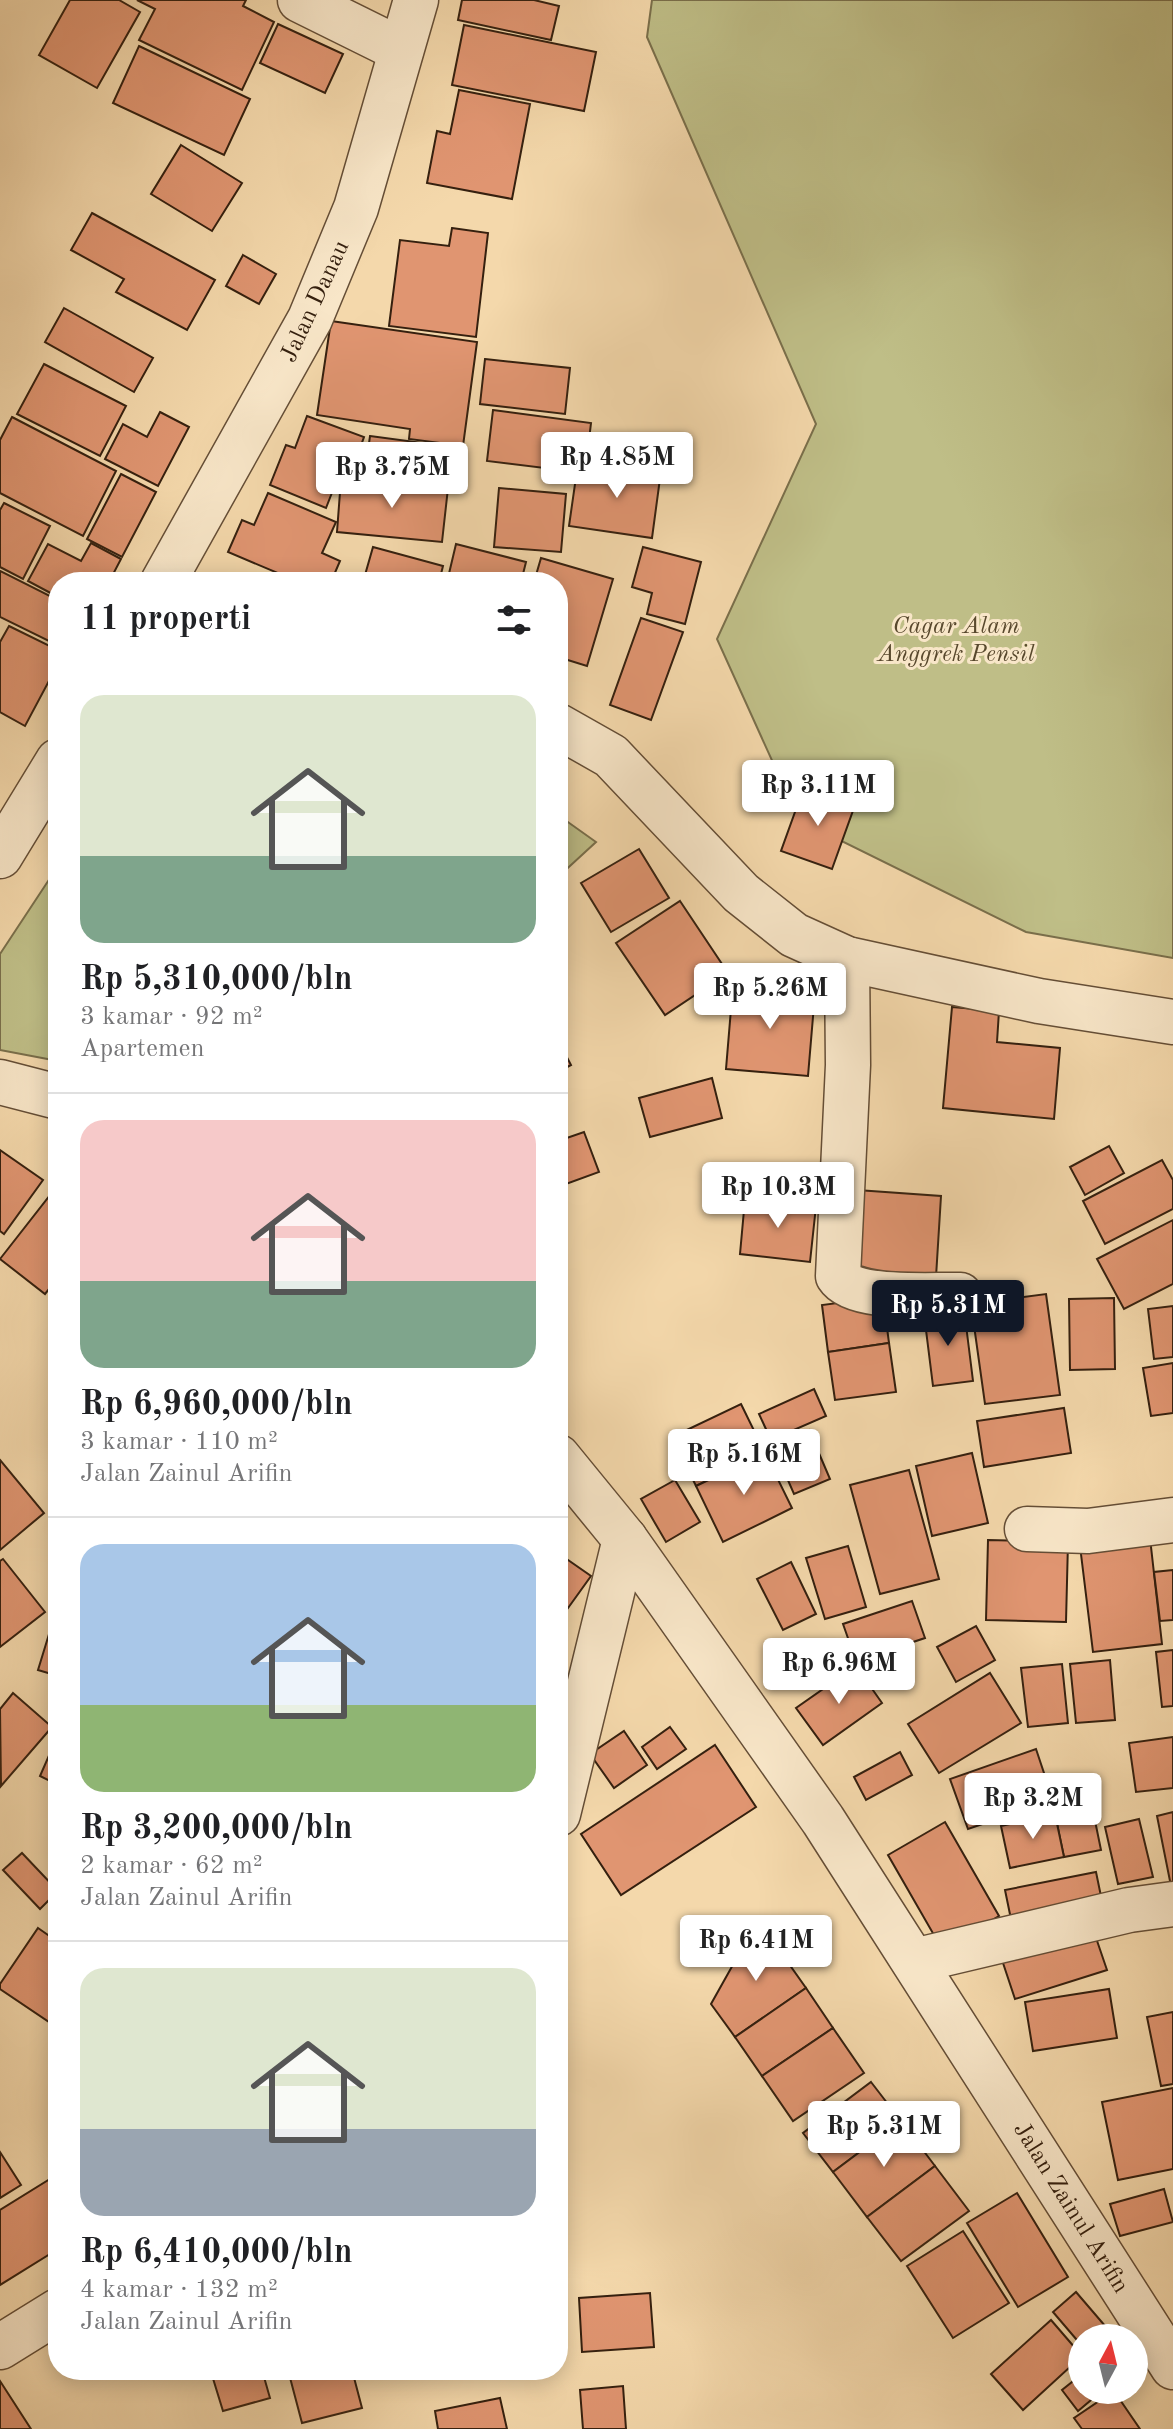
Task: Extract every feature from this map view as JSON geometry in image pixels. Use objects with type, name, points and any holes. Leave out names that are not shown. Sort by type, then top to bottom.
[{"type":"street","points":[[300,0],[401,50]]},
{"type":"street","name":"Jalan Danau","points":[[169,572],[310,319],[356,208],[416,0]]},
{"type":"street","points":[[568,732],[611,756],[741,893],[794,935],[847,959],[1039,1001],[1173,1022]]},
{"type":"street","points":[[0,856],[48,777]]},
{"type":"street","points":[[847,959],[848,1065],[838,1276],[843,1284],[861,1291],[960,1295]]},
{"type":"street","points":[[0,1082],[48,1094]]},
{"type":"street","name":"Jalan Zainul Arifin","points":[[568,1469],[625,1539],[823,1820],[1173,2367]]},
{"type":"street","points":[[1027,1529],[1088,1531],[1173,1520]]},
{"type":"street","points":[[568,1770],[625,1539]]},
{"type":"street","points":[[914,1961],[1129,1910],[1173,1904]]},
{"type":"street","points":[[0,2347],[48,2317]]},
{"type":"green space","name":"Cagar Alam Anggrek Pensil","points":[[652,0],[1173,0],[1173,958],[1026,932],[799,820],[717,639],[816,424],[647,37]]},
{"type":"green space","points":[[568,822],[596,842],[568,868]]},
{"type":"green space","points":[[48,881],[48,1059],[0,1050],[0,954]]},
{"type":"building","points":[[70,0],[119,0],[140,12],[97,88],[39,55]]},
{"type":"building","points":[[137,0],[246,0],[243,6],[274,22],[242,90],[139,40],[155,9]]},
{"type":"building","points":[[462,0],[534,0],[559,6],[551,40],[458,20]]},
{"type":"building","points":[[278,24],[343,54],[325,93],[260,63]]},
{"type":"building","points":[[464,25],[596,52],[584,111],[452,85]]},
{"type":"building","points":[[139,46],[250,99],[224,155],[113,103]]},
{"type":"building","points":[[459,90],[530,104],[512,199],[427,183],[437,131],[450,134]]},
{"type":"building","points":[[181,145],[242,183],[212,231],[151,194]]},
{"type":"building","points":[[92,213],[215,280],[187,330],[116,292],[124,279],[71,250]]},
{"type":"building","points":[[452,228],[488,233],[476,337],[389,326],[400,240],[449,246]]},
{"type":"building","points":[[243,255],[276,274],[259,304],[226,286]]},
{"type":"building","points":[[64,308],[153,358],[134,392],[45,342]]},
{"type":"building","points":[[331,321],[477,342],[463,446],[409,439],[410,429],[317,415]]},
{"type":"building","points":[[485,359],[570,368],[565,414],[480,404]]},
{"type":"building","points":[[44,364],[126,406],[100,456],[17,414]]},
{"type":"building","points":[[493,410],[591,423],[585,473],[487,461]]},
{"type":"building","points":[[160,412],[189,427],[158,486],[105,459],[123,424],[147,437]]},
{"type":"building","points":[[307,416],[364,437],[352,470],[342,467],[326,508],[270,485],[286,445],[295,448]]},
{"type":"building","points":[[12,417],[116,471],[83,536],[0,493],[0,440]]},
{"type":"building","points":[[370,436],[423,443],[419,479],[365,472]]},
{"type":"building","points":[[594,462],[661,471],[652,538],[569,526],[576,477],[592,479]]},
{"type":"building","points":[[121,474],[156,492],[122,557],[87,539]]},
{"type":"building","points":[[341,479],[448,488],[442,542],[337,532]]},
{"type":"building","points":[[499,488],[566,494],[561,552],[494,547]]},
{"type":"building","points":[[268,493],[336,522],[322,553],[340,561],[335,572],[275,572],[228,552],[242,520],[254,525]]},
{"type":"building","points":[[4,503],[50,526],[23,579],[0,567],[0,510]]},
{"type":"building","points":[[91,543],[121,559],[114,572],[48,572],[48,592],[28,581],[48,544],[81,561]]},
{"type":"building","points":[[456,544],[526,562],[524,572],[449,572]]},
{"type":"building","points":[[373,547],[443,566],[442,572],[366,572]]},
{"type":"building","points":[[643,547],[701,562],[685,624],[647,614],[652,593],[632,587]]},
{"type":"building","points":[[541,558],[613,579],[587,666],[568,660],[568,572],[537,572]]},
{"type":"building","points":[[0,571],[48,595],[48,641],[0,617]]},
{"type":"building","points":[[641,618],[683,632],[651,720],[610,705]]},
{"type":"building","points":[[9,626],[48,645],[48,683],[25,726],[0,712],[0,642]]},
{"type":"building","points":[[804,787],[855,805],[832,869],[781,851]]},
{"type":"building","points":[[639,849],[669,898],[611,932],[581,883]]},
{"type":"building","points":[[680,901],[728,973],[665,1015],[616,943]]},
{"type":"building","points":[[733,985],[815,993],[808,1076],[726,1069]]},
{"type":"building","points":[[952,1007],[999,1011],[997,1042],[1060,1048],[1054,1119],[943,1108]]},
{"type":"building","points":[[712,1078],[722,1118],[650,1137],[639,1098]]},
{"type":"building","points":[[584,1132],[599,1172],[568,1183],[568,1138]]},
{"type":"building","points":[[1109,1146],[1124,1173],[1085,1195],[1070,1167]]},
{"type":"building","points":[[0,1150],[43,1180],[4,1234],[0,1231]]},
{"type":"building","points":[[1162,1160],[1173,1180],[1173,1209],[1105,1244],[1083,1201]]},
{"type":"building","points":[[857,1190],[941,1196],[936,1277],[851,1271]]},
{"type":"building","points":[[48,1198],[48,1290],[45,1294],[0,1259]]},
{"type":"building","points":[[745,1199],[816,1206],[810,1262],[740,1254]]},
{"type":"building","points":[[1173,1220],[1173,1284],[1124,1309],[1097,1259]]},
{"type":"building","points":[[1046,1294],[1060,1395],[985,1404],[971,1304]]},
{"type":"building","points":[[883,1297],[889,1343],[828,1352],[822,1305]]},
{"type":"building","points":[[1114,1298],[1115,1369],[1070,1370],[1069,1299]]},
{"type":"building","points":[[1173,1306],[1173,1357],[1154,1359],[1148,1309]]},
{"type":"building","points":[[964,1309],[973,1381],[933,1386],[924,1314]]},
{"type":"building","points":[[889,1343],[896,1392],[835,1400],[828,1352]]},
{"type":"building","points":[[1173,1363],[1173,1413],[1151,1416],[1143,1368]]},
{"type":"building","points":[[814,1389],[826,1416],[771,1440],[759,1414]]},
{"type":"building","points":[[741,1404],[765,1453],[696,1486],[672,1437]]},
{"type":"building","points":[[1064,1408],[1071,1453],[984,1467],[977,1421]]},
{"type":"building","points":[[809,1430],[830,1479],[794,1494],[773,1446]]},
{"type":"building","points":[[765,1453],[792,1508],[723,1542],[696,1486]]},
{"type":"building","points":[[972,1453],[988,1523],[932,1536],[916,1466]]},
{"type":"building","points":[[0,1460],[44,1513],[0,1550]]},
{"type":"building","points":[[909,1470],[939,1579],[880,1594],[850,1485]]},
{"type":"building","points":[[675,1480],[700,1522],[666,1542],[641,1499]]},
{"type":"building","points":[[1150,1538],[1162,1644],[1093,1652],[1080,1546]]},
{"type":"building","points":[[988,1540],[1068,1542],[1066,1622],[986,1620]]},
{"type":"building","points":[[848,1546],[866,1607],[825,1619],[806,1558]]},
{"type":"building","points":[[3,1559],[45,1612],[0,1647],[0,1561]]},
{"type":"building","points":[[568,1560],[591,1576],[568,1608]]},
{"type":"building","points":[[791,1562],[816,1614],[783,1630],[757,1579]]},
{"type":"building","points":[[1173,1570],[1173,1620],[1160,1621],[1154,1572]]},
{"type":"building","points":[[912,1601],[925,1638],[856,1661],[843,1624]]},
{"type":"building","points":[[976,1626],[995,1660],[956,1682],[937,1647]]},
{"type":"building","points":[[48,1637],[48,1673],[38,1670]]},
{"type":"building","points":[[1173,1650],[1173,1706],[1162,1707],[1156,1652]]},
{"type":"building","points":[[1110,1660],[1115,1720],[1076,1723],[1070,1664]]},
{"type":"building","points":[[1062,1664],[1068,1723],[1028,1727],[1021,1668]]},
{"type":"building","points":[[856,1666],[882,1703],[823,1745],[796,1708]]},
{"type":"building","points":[[990,1673],[1021,1723],[939,1773],[908,1724]]},
{"type":"building","points":[[13,1693],[48,1724],[48,1732],[1,1786],[0,1709]]},
{"type":"building","points":[[670,1727],[686,1749],[657,1769],[642,1747]]},
{"type":"building","points":[[624,1731],[647,1765],[614,1788],[590,1754]]},
{"type":"building","points":[[1173,1737],[1173,1788],[1136,1792],[1129,1743]]},
{"type":"building","points":[[715,1745],[756,1807],[621,1895],[581,1834]]},
{"type":"building","points":[[1036,1749],[1053,1800],[968,1829],[950,1779]]},
{"type":"building","points":[[900,1752],[912,1775],[866,1800],[854,1777]]},
{"type":"building","points":[[48,1758],[48,1780],[40,1776]]},
{"type":"building","points":[[1092,1806],[1101,1850],[1064,1857],[1055,1814]]},
{"type":"building","points":[[1173,1812],[1173,1891],[1172,1891],[1157,1816]]},
{"type":"building","points":[[1055,1814],[1064,1857],[1010,1868],[1001,1826]]},
{"type":"building","points":[[1139,1819],[1153,1877],[1118,1884],[1105,1827]]},
{"type":"building","points":[[945,1822],[999,1916],[942,1949],[888,1855]]},
{"type":"building","points":[[22,1853],[48,1880],[48,1901],[40,1909],[3,1870]]},
{"type":"building","points":[[1096,1872],[1103,1906],[1012,1924],[1005,1890]]},
{"type":"building","points":[[758,1920],[806,1988],[735,2037],[711,2004]]},
{"type":"building","points":[[38,1928],[48,1935],[48,2021],[0,1989],[0,1984]]},
{"type":"building","points":[[1093,1929],[1107,1970],[1015,1999],[1001,1957]]},
{"type":"building","points":[[806,1988],[833,2028],[762,2076],[735,2037]]},
{"type":"building","points":[[1109,1989],[1117,2038],[1033,2051],[1025,2002]]},
{"type":"building","points":[[1173,2012],[1173,2084],[1161,2086],[1147,2017]]},
{"type":"building","points":[[833,2028],[864,2073],[793,2121],[762,2076]]},
{"type":"building","points":[[871,2082],[901,2121],[833,2172],[803,2133]]},
{"type":"building","points":[[1173,2088],[1173,2169],[1118,2180],[1102,2102]]},
{"type":"building","points":[[901,2121],[935,2166],[867,2217],[833,2172]]},
{"type":"building","points":[[0,2152],[21,2185],[0,2198]]},
{"type":"building","points":[[935,2166],[969,2211],[901,2261],[867,2217]]},
{"type":"building","points":[[48,2180],[48,2255],[0,2285],[0,2210]]},
{"type":"building","points":[[1164,2189],[1173,2222],[1120,2236],[1110,2204]]},
{"type":"building","points":[[1017,2193],[1068,2277],[1018,2307],[967,2223]]},
{"type":"building","points":[[963,2231],[1009,2303],[953,2338],[907,2266]]},
{"type":"building","points":[[1076,2292],[1103,2324],[1068,2324],[1068,2330],[1053,2312]]},
{"type":"building","points":[[650,2293],[654,2347],[582,2352],[579,2298]]},
{"type":"building","points":[[1051,2320],[1068,2340],[1068,2369],[1023,2410],[991,2374]]},
{"type":"building","points":[[213,2380],[265,2380],[270,2398],[223,2411]]},
{"type":"building","points":[[291,2380],[355,2380],[362,2408],[302,2423]]},
{"type":"building","points":[[0,2381],[31,2429],[0,2429]]},
{"type":"building","points":[[623,2386],[626,2429],[583,2429],[580,2390]]},
{"type":"building","points":[[500,2398],[507,2429],[438,2429],[435,2411]]},
{"type":"building","points":[[1073,2404],[1086,2404],[1078,2411]]},
{"type":"building","points":[[1095,2404],[1123,2404],[1140,2429],[1082,2429],[1074,2418]]}]
